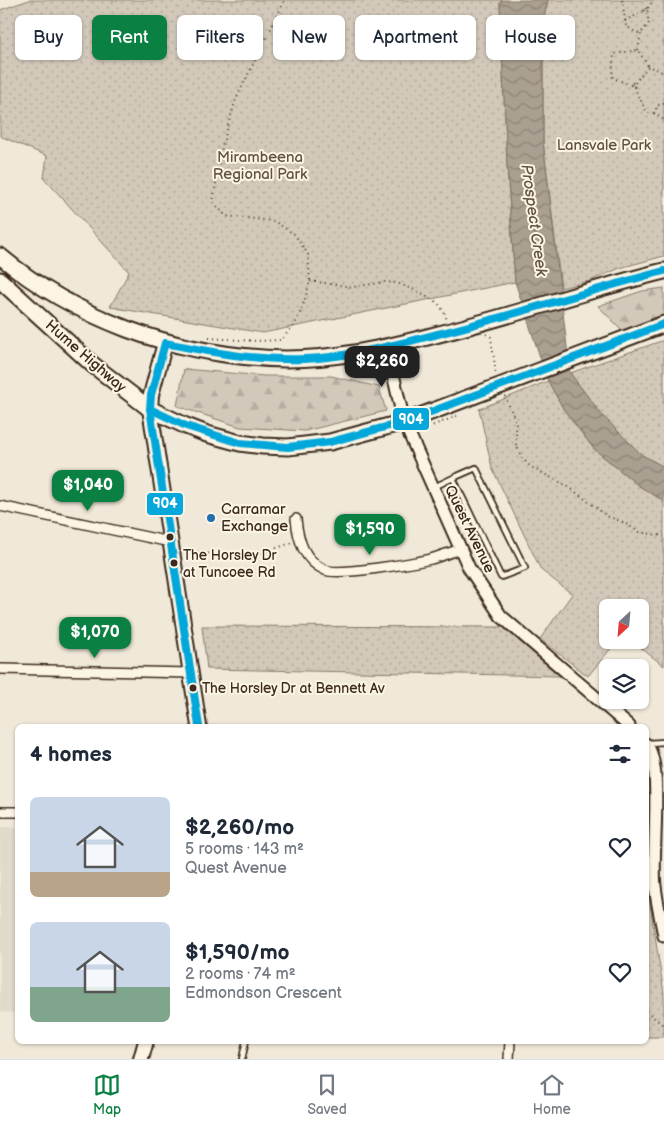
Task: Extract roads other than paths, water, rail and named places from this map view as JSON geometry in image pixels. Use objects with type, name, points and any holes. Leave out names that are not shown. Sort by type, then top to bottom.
[{"type":"highway","name":"Hume Highway","points":[[0,256],[36,283],[87,312],[105,321],[165,343],[222,353],[286,359],[348,354],[386,348],[664,271]]},
{"type":"highway","name":"Hume Highway","points":[[0,280],[93,365],[150,409],[186,426],[223,439],[240,443],[288,447],[330,442],[404,422],[664,324]]},
{"type":"main road","points":[[165,343],[151,395],[150,409],[199,724]]},
{"type":"main road","points":[[141,1059],[145,1044]]},
{"type":"street","name":"Quest Avenue","points":[[386,348],[404,422],[469,568],[501,616],[625,724]]},
{"type":"street","points":[[0,506],[170,542]]},
{"type":"street","points":[[296,519],[299,541],[309,559],[324,570],[332,572],[352,571],[431,559],[461,549]]},
{"type":"street","points":[[0,669],[191,673]]},
{"type":"street","points":[[649,747],[656,778],[650,885],[664,936]]},
{"type":"street","points":[[0,812],[15,812]]},
{"type":"street","points":[[509,1059],[510,1044]]},
{"type":"lane","points":[[434,487],[453,478],[476,468],[525,568],[501,578],[453,478]]},
{"type":"lane","points":[[649,744],[664,742]]},
{"type":"lane","points":[[242,1059],[245,1044]]},
{"type":"water","name":"Prospect Creek","points":[[502,0],[548,0],[545,15],[501,15],[500,3]]},
{"type":"water","name":"Prospect Creek","points":[[502,60],[543,60],[543,141],[570,373],[601,414],[642,455],[664,467],[664,501],[639,486],[594,449],[564,410],[548,381],[515,282]]},
{"type":"place","name":"Carramar Exchange","points":[[211,518]]},
{"type":"place","name":"The Horsley Dr at Tuncoee Rd","points":[[174,563]]},
{"type":"place","name":"The Horsley Dr at Bennett Av","points":[[193,688]]},
{"type":"park label","name":"Lansvale Park","points":[[604,145]]},
{"type":"park label","name":"Mirambeena Regional Park","points":[[260,166]]}]
